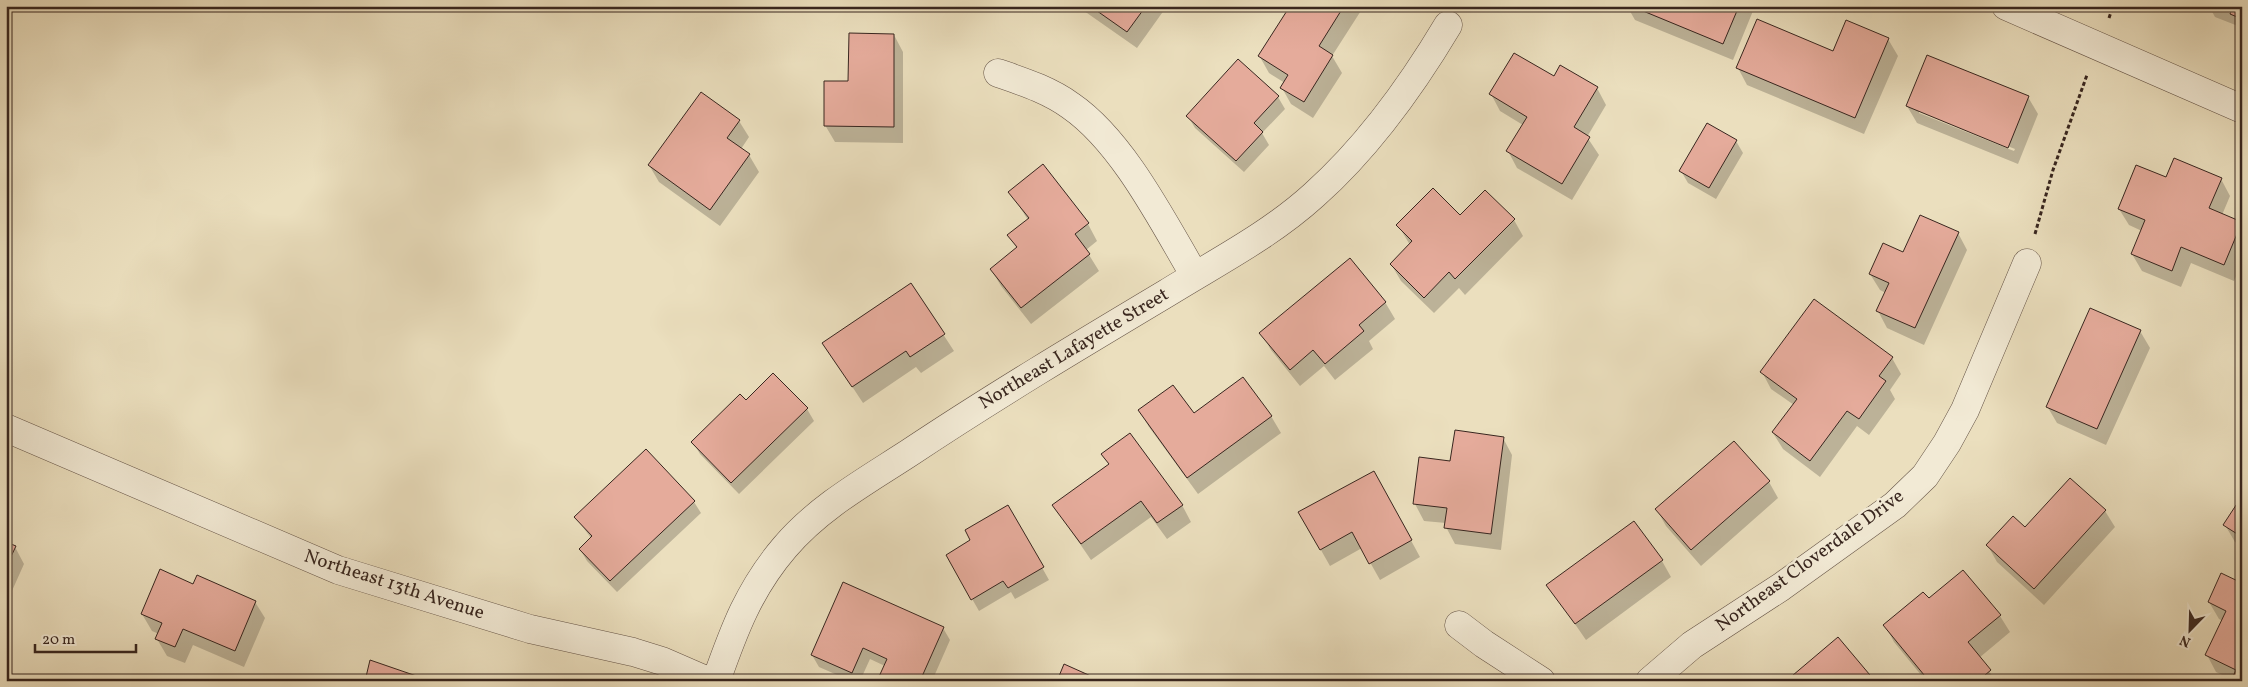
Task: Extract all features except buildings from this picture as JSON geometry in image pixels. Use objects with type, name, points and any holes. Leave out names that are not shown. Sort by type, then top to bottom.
[{"type":"street","points":[[2006,6],[2242,109]]},
{"type":"street","name":"Northeast Lafayette Street","points":[[716,681],[738,619],[757,584],[785,547],[822,510],[965,416],[1237,251],[1314,196],[1349,160],[1386,117],[1420,71],[1448,25]]},
{"type":"street","points":[[998,73],[1048,92],[1072,106],[1102,134],[1137,181],[1195,276]]},
{"type":"street","name":"Northeast Cloverdale Drive","points":[[1650,681],[1692,645],[1781,586],[1895,505],[1925,476],[1947,443],[1965,410],[2027,263]]},
{"type":"street","name":"Northeast 13th Avenue","points":[[6,428],[338,570],[530,629],[633,652],[662,661],[708,681]]},
{"type":"street","points":[[1460,625],[1484,644],[1541,681]]},
{"type":"path","points":[[2027,263],[2054,170],[2113,6]]}]
